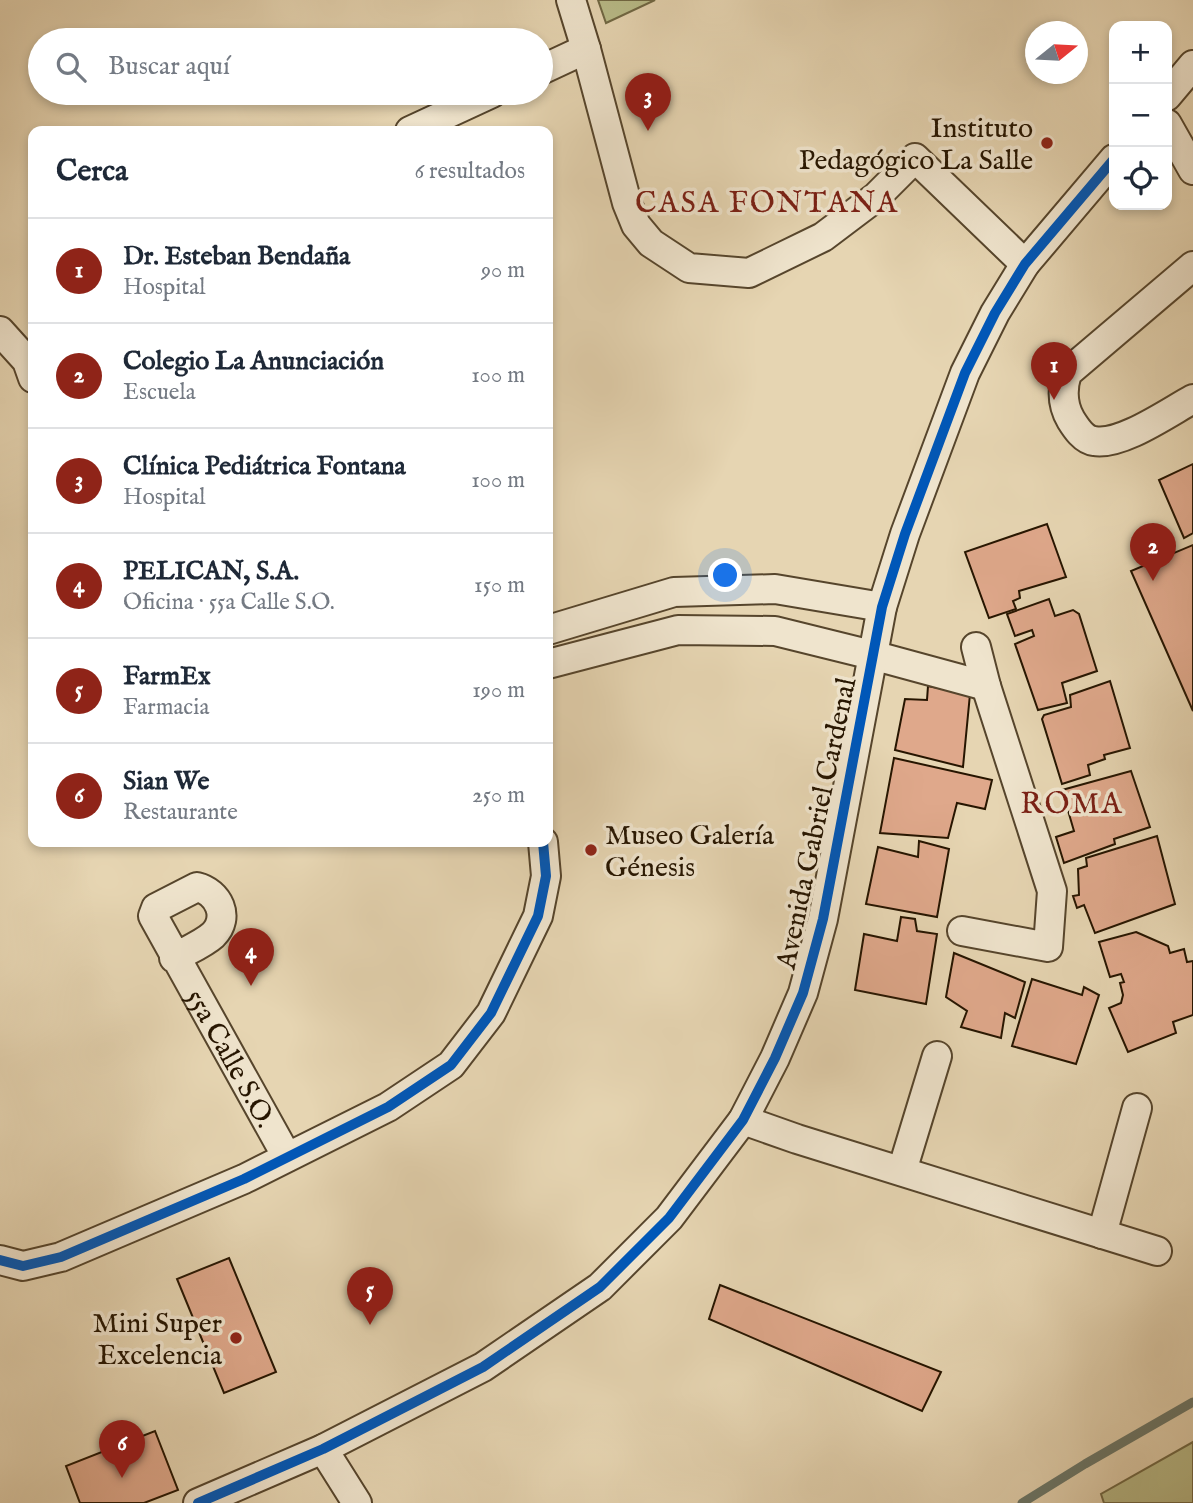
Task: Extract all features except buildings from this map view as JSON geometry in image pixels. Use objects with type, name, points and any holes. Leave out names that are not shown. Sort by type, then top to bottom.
[{"type":"street","points":[[571,0],[627,203],[636,225],[651,243],[689,268],[748,274],[823,237],[876,197],[915,158],[1025,264]]},
{"type":"street","points":[[553,64],[586,49]]},
{"type":"street","points":[[1172,90],[1193,65]]},
{"type":"street","points":[[421,126],[466,105]]},
{"type":"street","points":[[1172,133],[1193,170]]},
{"type":"street","name":"Avenida Gabriel Cardenal","points":[[198,1503],[323,1449],[483,1367],[600,1287],[669,1218],[743,1120],[775,1058],[803,993],[823,919],[883,607],[905,534],[965,373],[995,313],[1025,264],[1109,165]]},
{"type":"street","points":[[1193,266],[1068,373],[1063,386],[1069,417],[1079,432],[1092,441],[1111,440],[1143,427],[1193,399]]},
{"type":"street","points":[[0,331],[28,363]]},
{"type":"street","points":[[553,628],[674,592],[775,589],[883,607]]},
{"type":"street","points":[[553,663],[678,630],[775,631],[986,686]]},
{"type":"street","points":[[962,931],[1048,947],[1052,891],[976,647]]},
{"type":"street","points":[[11,1263],[61,1257],[244,1180],[388,1107],[451,1065],[491,1013],[538,916],[546,876],[543,847]]},
{"type":"street","name":"55a Calle S.O.","points":[[174,958],[287,1157]]},
{"type":"street","points":[[902,1171],[937,1056]]},
{"type":"street","points":[[1102,1234],[1137,1108]]},
{"type":"street","points":[[743,1120],[1157,1251]]},
{"type":"street","points":[[323,1449],[357,1503]]},
{"type":"green space","points":[[598,0],[655,0],[606,23]]},
{"type":"green space","points":[[1193,1442],[1193,1503],[1104,1503],[1101,1494]]},
{"type":"waterway","points":[[1022,1503],[1193,1402]]},
{"type":"cycle path","points":[[198,1503],[323,1449],[483,1367],[600,1287],[669,1218],[743,1120],[775,1058],[803,993],[823,919],[882,607],[905,534],[965,373],[995,313],[1025,264],[1109,165]]},
{"type":"cycle path","points":[[0,1260],[23,1266],[61,1257],[244,1179],[388,1107],[451,1065],[491,1013],[538,916],[546,876],[543,847]]},
{"type":"place","name":"Clínica Pediátrica Fontana","points":[[648,131]]},
{"type":"place","name":"Instituto Pedagógico La Salle","points":[[1047,143]]},
{"type":"place","name":"Dr. Esteban Bendaña","points":[[1054,400]]},
{"type":"place","name":"Colegio La Anunciación","points":[[1153,581]]},
{"type":"place","name":"Museo Galería Génesis","points":[[591,850]]},
{"type":"place","name":"PELICAN, S.A.","points":[[251,986]]},
{"type":"place","name":"FarmEx","points":[[370,1325]]},
{"type":"place","name":"Mini Super Excelencia","points":[[236,1338]]},
{"type":"place","name":"Sian We","points":[[122,1478]]},
{"type":"district","name":"CASA FONTANA","points":[[767,202]]},
{"type":"district","name":"ROMA","points":[[1072,803]]}]
